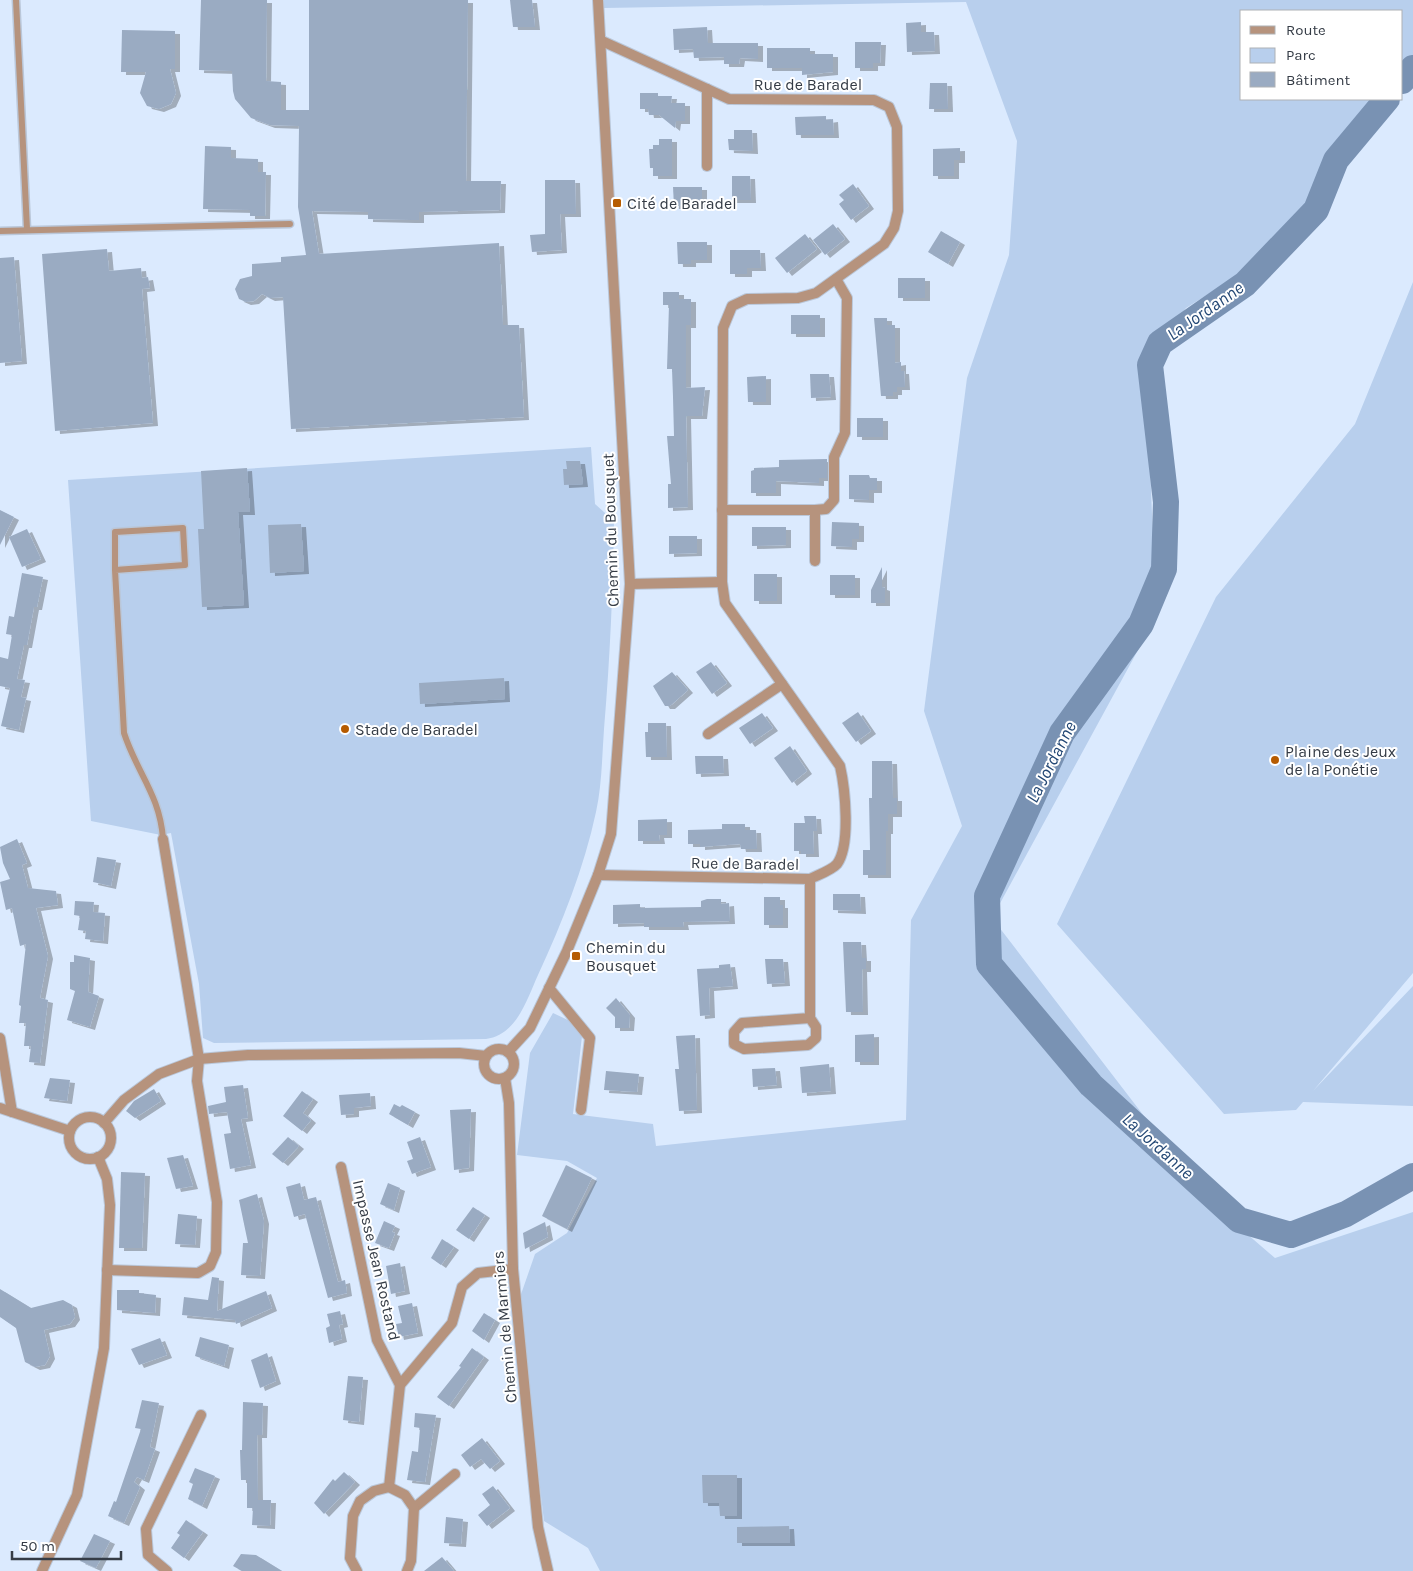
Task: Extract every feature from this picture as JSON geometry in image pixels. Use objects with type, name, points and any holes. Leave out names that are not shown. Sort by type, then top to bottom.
[{"type":"street","name":"Chemin du Bousquet","points":[[508,1052],[530,1028],[567,951],[598,875],[611,834],[630,584],[602,41],[598,0]]},
{"type":"street","name":"Rue de Baradel","points":[[598,875],[810,879],[836,865],[844,849],[844,782],[840,766],[725,603],[722,582],[723,328],[732,306],[747,298],[798,298],[816,293],[884,244],[894,228],[898,210],[897,127],[889,108],[874,100],[729,99],[602,41]]},
{"type":"street","points":[[707,89],[707,166]]},
{"type":"street","points":[[722,510],[815,510],[826,509],[834,500],[834,457],[845,433],[847,298],[836,279]]},
{"type":"street","points":[[815,510],[815,561]]},
{"type":"street","points":[[630,584],[722,582]]},
{"type":"street","points":[[708,734],[782,684]]},
{"type":"street","points":[[107,1270],[198,1273],[210,1266],[216,1252],[217,1202],[197,1081],[199,1059],[163,839]]},
{"type":"street","points":[[810,879],[810,1018],[816,1027],[816,1038],[808,1045],[744,1048],[734,1044],[734,1032],[742,1023],[810,1018]]},
{"type":"street","points":[[549,988],[590,1038],[581,1110]]},
{"type":"street","points":[[0,1038],[12,1112]]},
{"type":"street","points":[[104,1123],[124,1100],[159,1074],[199,1059],[248,1054],[458,1053],[486,1056],[496,1050],[508,1052],[514,1061],[513,1071],[500,1080],[490,1076],[484,1067],[486,1056]]},
{"type":"street","name":"Chemin de Marmiers","points":[[505,1078],[509,1103],[513,1269],[538,1527],[548,1571]]},
{"type":"street","points":[[0,1108],[70,1131]]},
{"type":"street","points":[[92,1117],[104,1123],[109,1130],[110,1142],[106,1151],[98,1157],[86,1158],[76,1153],[70,1143],[70,1131],[74,1125],[85,1118],[92,1117]]},
{"type":"street","points":[[42,1571],[77,1495],[104,1348],[110,1205],[107,1179],[98,1157]]},
{"type":"street","name":"Impasse Jean Rostand","points":[[341,1167],[377,1340],[400,1385]]},
{"type":"street","points":[[389,1486],[400,1385],[452,1323],[462,1287],[478,1273],[513,1269]]},
{"type":"street","points":[[167,1571],[148,1555],[146,1529],[201,1415]]},
{"type":"street","points":[[414,1508],[455,1474]]},
{"type":"street","points":[[356,1571],[350,1558],[353,1516],[360,1501],[374,1491],[389,1486],[405,1495],[414,1508],[411,1561],[407,1571]]},
{"type":"lane","points":[[16,0],[27,229]]},
{"type":"lane","points":[[0,231],[290,224]]},
{"type":"lane","points":[[115,570],[185,565],[183,528],[115,532],[115,570],[124,733],[130,754],[154,795],[162,820],[163,839]]},
{"type":"green space","points":[[603,0],[1413,0],[1413,60],[1403,72],[1403,10],[1240,10],[1240,100],[1379,100],[1333,153],[1311,209],[1261,261],[1186,308],[1146,361],[1156,617],[992,918],[1210,1202],[1275,1258],[1413,1212],[1413,1571],[600,1571],[588,1548],[544,1521],[518,1303],[535,1254],[567,1233],[597,1178],[567,1161],[517,1155],[530,1053],[553,1013],[570,1021],[582,1036],[573,1114],[653,1124],[656,1146],[906,1120],[911,920],[962,826],[924,711],[967,378],[1009,255],[1017,141],[966,2],[604,8]]},
{"type":"green space","name":"Plaine des Jeux de la Ponétie","points":[[1413,282],[1413,973],[1313,1091],[1413,986],[1413,1106],[1303,1102],[1296,1110],[1224,1114],[1057,924],[1216,597],[1355,424]]},
{"type":"green space","name":"Stade de Baradel","points":[[591,447],[595,504],[614,521],[610,651],[600,791],[591,833],[572,895],[520,1014],[506,1031],[486,1039],[214,1043],[203,1038],[199,984],[171,833],[161,835],[91,821],[68,480]]},
{"type":"building","points":[[201,0],[267,0],[266,81],[281,82],[281,110],[309,110],[309,0],[468,0],[466,181],[501,181],[500,210],[419,212],[419,220],[368,219],[368,212],[312,211],[319,254],[499,243],[503,325],[519,325],[524,417],[291,429],[283,297],[270,298],[262,294],[254,301],[246,302],[239,299],[235,289],[240,279],[252,276],[252,264],[281,262],[281,257],[306,255],[298,207],[299,126],[270,125],[251,118],[235,99],[232,71],[199,70]]},
{"type":"building","points":[[510,0],[532,0],[535,27],[513,27]]},
{"type":"building","points":[[921,22],[921,32],[934,32],[935,51],[907,52],[906,23]]},
{"type":"building","points":[[707,27],[708,43],[758,43],[758,59],[740,58],[739,64],[724,64],[724,57],[694,58],[693,49],[674,50],[673,29]]},
{"type":"building","points":[[122,30],[175,31],[175,69],[170,69],[176,93],[171,104],[159,109],[147,106],[140,93],[146,72],[121,72]]},
{"type":"building","points":[[855,42],[881,42],[880,63],[873,63],[873,68],[855,68]]},
{"type":"building","points":[[767,48],[810,48],[810,54],[833,54],[833,72],[802,75],[802,68],[767,68]]},
{"type":"building","points":[[930,83],[947,83],[948,109],[929,109]]},
{"type":"building","points":[[640,93],[658,93],[658,96],[672,96],[671,103],[685,103],[685,121],[676,121],[675,128],[659,115],[649,115],[648,109],[640,109]]},
{"type":"building","points":[[826,116],[826,120],[833,119],[834,135],[796,135],[795,117]]},
{"type":"building","points":[[734,130],[752,130],[753,151],[729,150],[728,139],[734,139]]},
{"type":"building","points":[[659,139],[672,139],[672,176],[653,176],[653,168],[650,168],[649,149],[653,149],[653,145],[659,145]]},
{"type":"building","points":[[205,146],[231,147],[231,158],[258,159],[258,172],[266,172],[265,216],[250,216],[250,210],[203,209]]},
{"type":"building","points":[[960,148],[960,160],[954,160],[954,176],[933,176],[933,149]]},
{"type":"building","points":[[732,176],[750,176],[751,200],[732,200]]},
{"type":"building","points":[[545,180],[575,180],[576,214],[560,214],[562,250],[532,252],[530,235],[545,234]]},
{"type":"building","points":[[853,184],[869,206],[851,220],[839,204],[844,200],[839,195]]},
{"type":"building","points":[[673,187],[702,187],[702,205],[674,206]]},
{"type":"building","points":[[833,224],[845,239],[825,255],[813,240]]},
{"type":"building","points":[[941,231],[960,242],[948,264],[928,252]]},
{"type":"building","points":[[805,234],[817,249],[787,273],[775,258]]},
{"type":"building","points":[[677,242],[707,242],[707,260],[691,260],[691,264],[678,264]]},
{"type":"building","points":[[107,249],[109,271],[141,268],[142,278],[148,277],[150,288],[142,289],[153,423],[55,431],[42,254]]},
{"type":"building","points":[[730,250],[760,250],[761,268],[747,268],[747,274],[730,274]]},
{"type":"building","points":[[14,257],[22,361],[0,363],[0,258]]},
{"type":"building","points":[[898,278],[925,278],[925,298],[898,298]]},
{"type":"building","points":[[663,292],[679,292],[679,299],[691,299],[691,325],[686,325],[686,388],[705,387],[702,416],[686,416],[688,507],[668,508],[668,484],[671,484],[667,436],[674,436],[672,369],[667,369],[669,305],[663,305]]},
{"type":"building","points":[[791,315],[820,315],[820,334],[791,334]]},
{"type":"building","points":[[874,318],[887,318],[887,325],[895,325],[895,363],[901,362],[901,371],[904,371],[905,387],[897,387],[897,392],[893,392],[893,396],[881,396]]},
{"type":"building","points":[[810,374],[829,374],[831,397],[811,398]]},
{"type":"building","points":[[766,376],[766,402],[748,402],[747,377]]},
{"type":"building","points":[[857,418],[883,418],[883,437],[857,437]]},
{"type":"building","points":[[827,459],[827,478],[819,478],[819,483],[776,481],[776,493],[751,493],[751,471],[754,468],[779,467],[779,460]]},
{"type":"building","points":[[566,461],[580,461],[583,484],[564,485],[563,469],[567,469]]},
{"type":"building","points":[[247,468],[250,512],[238,512],[244,605],[202,607],[198,529],[204,529],[201,471]]},
{"type":"building","points":[[849,475],[869,475],[870,478],[877,478],[877,490],[869,490],[869,500],[849,499]]},
{"type":"building","points":[[0,510],[14,517],[0,545]]},
{"type":"building","points":[[832,522],[859,523],[859,539],[852,539],[852,547],[831,546]]},
{"type":"building","points":[[301,524],[304,571],[270,573],[268,525]]},
{"type":"building","points":[[752,527],[786,527],[786,545],[752,546]]},
{"type":"building","points":[[27,529],[41,559],[22,567],[9,537]]},
{"type":"building","points":[[669,536],[697,536],[697,553],[669,554]]},
{"type":"building","points":[[882,567],[882,587],[885,588],[885,603],[871,603],[871,590]]},
{"type":"building","points":[[22,573],[43,577],[37,607],[34,607],[27,645],[24,645],[17,679],[25,680],[21,697],[26,698],[19,730],[1,726],[10,688],[0,686],[0,657],[8,659],[12,635],[6,634],[9,616],[14,617]]},
{"type":"building","points":[[754,574],[777,574],[777,601],[754,601]]},
{"type":"building","points":[[830,575],[855,575],[855,595],[830,595]]},
{"type":"building","points":[[711,662],[727,683],[712,694],[696,672]]},
{"type":"building","points":[[672,672],[688,690],[670,706],[665,706],[653,686]]},
{"type":"building","points":[[504,678],[505,699],[420,704],[419,683]]},
{"type":"building","points":[[858,712],[871,731],[856,742],[842,723]]},
{"type":"building","points":[[762,713],[773,728],[750,744],[739,728]]},
{"type":"building","points":[[648,723],[666,723],[667,757],[646,757],[645,732],[648,732]]},
{"type":"building","points":[[790,746],[807,771],[792,783],[774,758]]},
{"type":"building","points":[[695,756],[723,756],[724,773],[696,774]]},
{"type":"building","points":[[872,761],[892,761],[893,798],[897,798],[897,814],[888,814],[886,875],[863,875],[863,850],[870,850],[869,798],[872,798]]},
{"type":"building","points":[[804,816],[816,816],[817,831],[813,831],[814,854],[801,854],[801,851],[794,851],[794,823],[805,823]]},
{"type":"building","points":[[667,819],[667,835],[659,835],[660,841],[638,841],[638,820]]},
{"type":"building","points":[[722,824],[745,824],[745,830],[756,830],[757,849],[741,849],[740,844],[700,847],[700,844],[688,844],[688,830],[722,829]]},
{"type":"building","points":[[17,839],[27,863],[22,865],[28,888],[56,891],[58,905],[36,908],[48,956],[40,998],[48,1000],[40,1063],[29,1062],[31,1046],[24,1046],[26,1023],[19,1023],[21,1006],[19,1005],[26,944],[20,946],[12,908],[6,910],[0,882],[10,879],[3,863],[0,847]]},
{"type":"building","points":[[97,857],[116,860],[111,886],[93,882]]},
{"type":"building","points":[[833,894],[860,894],[861,911],[833,910]]},
{"type":"building","points":[[764,897],[780,897],[780,905],[783,905],[783,925],[764,925]]},
{"type":"building","points":[[721,899],[721,904],[729,903],[730,921],[683,922],[684,927],[644,927],[644,923],[613,924],[613,905],[640,904],[640,908],[701,907],[701,901]]},
{"type":"building","points":[[75,901],[94,902],[93,912],[105,913],[103,941],[85,939],[86,931],[78,930],[80,916],[74,915]]},
{"type":"building","points":[[843,942],[861,942],[862,958],[866,958],[866,969],[862,969],[863,1012],[846,1012]]},
{"type":"building","points":[[74,955],[90,958],[88,992],[99,996],[90,1027],[67,1020],[75,991],[70,989],[70,962],[74,962]]},
{"type":"building","points":[[765,959],[783,959],[785,983],[767,984]]},
{"type":"building","points":[[730,964],[733,986],[709,988],[710,1015],[700,1016],[697,969],[719,968],[719,965]]},
{"type":"building","points":[[616,998],[630,1015],[629,1028],[615,1028],[615,1017],[606,1008]]},
{"type":"building","points":[[874,1034],[874,1062],[855,1062],[855,1035]]},
{"type":"building","points":[[695,1035],[697,1110],[679,1111],[675,1069],[679,1069],[676,1036]]},
{"type":"building","points":[[829,1064],[831,1091],[802,1093],[800,1067]]},
{"type":"building","points":[[775,1068],[777,1085],[753,1087],[752,1069]]},
{"type":"building","points":[[606,1071],[639,1074],[637,1092],[604,1090]]},
{"type":"building","points":[[50,1078],[70,1080],[67,1101],[44,1098]]},
{"type":"building","points":[[243,1085],[248,1118],[241,1119],[251,1165],[230,1169],[224,1134],[231,1133],[227,1112],[209,1114],[208,1106],[226,1102],[224,1087]]},
{"type":"building","points":[[154,1089],[161,1101],[135,1118],[126,1111],[134,1101]]},
{"type":"building","points":[[302,1091],[313,1099],[303,1113],[311,1120],[302,1131],[283,1116]]},
{"type":"building","points":[[370,1093],[371,1106],[354,1108],[354,1114],[341,1115],[339,1095]]},
{"type":"building","points":[[394,1104],[400,1107],[402,1105],[415,1112],[408,1125],[389,1114]]},
{"type":"building","points":[[471,1109],[469,1168],[454,1170],[450,1110]]},
{"type":"building","points":[[288,1137],[299,1146],[283,1163],[272,1154]]},
{"type":"building","points":[[420,1137],[431,1167],[412,1174],[407,1161],[413,1159],[407,1142]]},
{"type":"building","points":[[183,1155],[193,1186],[176,1189],[167,1158]]},
{"type":"building","points":[[566,1165],[592,1178],[567,1229],[542,1216]]},
{"type":"building","points":[[121,1172],[145,1173],[142,1248],[119,1248]]},
{"type":"building","points":[[300,1183],[304,1200],[316,1197],[338,1282],[345,1280],[347,1293],[328,1298],[305,1214],[294,1217],[286,1187]]},
{"type":"building","points":[[388,1183],[400,1188],[394,1210],[380,1204]]},
{"type":"building","points":[[257,1194],[264,1221],[260,1276],[241,1275],[243,1243],[248,1243],[239,1200]]},
{"type":"building","points":[[473,1207],[485,1215],[469,1239],[456,1230]]},
{"type":"building","points":[[178,1214],[197,1216],[195,1245],[175,1244]]},
{"type":"building","points":[[384,1221],[395,1226],[392,1232],[395,1233],[389,1248],[375,1243]]},
{"type":"building","points":[[545,1222],[548,1237],[525,1249],[523,1233]]},
{"type":"building","points":[[442,1239],[454,1247],[441,1265],[431,1258]]},
{"type":"building","points":[[400,1263],[405,1291],[391,1294],[386,1266]]},
{"type":"building","points":[[212,1277],[219,1278],[217,1311],[266,1291],[272,1308],[236,1324],[235,1320],[182,1315],[184,1297],[208,1300]]},
{"type":"building","points":[[0,1289],[31,1308],[63,1300],[72,1305],[75,1317],[70,1324],[44,1330],[50,1356],[45,1365],[35,1367],[25,1362],[16,1328],[0,1317]]},
{"type":"building","points":[[117,1290],[139,1290],[139,1293],[156,1295],[155,1313],[117,1310]]},
{"type":"building","points":[[412,1303],[418,1333],[399,1337],[396,1324],[402,1323],[398,1306]]},
{"type":"building","points":[[340,1311],[343,1324],[339,1325],[342,1339],[329,1343],[326,1328],[330,1326],[327,1314]]},
{"type":"building","points":[[484,1313],[495,1320],[484,1340],[472,1331]]},
{"type":"building","points":[[200,1337],[229,1345],[224,1366],[195,1356]]},
{"type":"building","points":[[160,1338],[167,1355],[139,1365],[131,1349]]},
{"type":"building","points":[[472,1348],[484,1357],[449,1406],[437,1397],[461,1367],[459,1366]]},
{"type":"building","points":[[267,1353],[276,1381],[260,1388],[251,1360]]},
{"type":"building","points":[[348,1376],[363,1377],[359,1422],[343,1420]]},
{"type":"building","points":[[142,1400],[159,1403],[150,1447],[155,1449],[144,1480],[137,1477],[134,1482],[140,1487],[124,1523],[108,1516],[114,1501],[116,1502],[141,1429],[135,1428]]},
{"type":"building","points":[[243,1402],[263,1403],[262,1435],[257,1435],[258,1500],[271,1500],[270,1526],[252,1525],[253,1508],[247,1508],[247,1480],[241,1480],[240,1450],[242,1450]]},
{"type":"building","points":[[415,1413],[436,1415],[425,1482],[407,1480],[412,1451],[418,1452],[420,1428],[414,1427]]},
{"type":"building","points":[[482,1438],[500,1461],[490,1469],[481,1459],[470,1467],[461,1455]]},
{"type":"building","points":[[195,1468],[215,1476],[202,1506],[188,1499],[193,1484],[189,1482]]},
{"type":"building","points":[[344,1472],[355,1482],[324,1514],[314,1503],[333,1479],[335,1481]]},
{"type":"building","points":[[702,1475],[737,1475],[737,1516],[720,1516],[719,1503],[703,1503]]},
{"type":"building","points":[[493,1486],[510,1508],[487,1526],[478,1515],[490,1505],[482,1494]]},
{"type":"building","points":[[446,1517],[463,1519],[461,1544],[444,1543]]},
{"type":"building","points":[[186,1520],[203,1532],[184,1558],[171,1548],[180,1535],[177,1533]]},
{"type":"building","points":[[789,1526],[790,1543],[737,1543],[737,1527]]},
{"type":"building","points":[[94,1534],[110,1541],[96,1568],[80,1561]]},
{"type":"building","points":[[241,1554],[256,1555],[282,1571],[242,1571],[233,1566]]},
{"type":"building","points":[[442,1557],[454,1571],[424,1571]]},
{"type":"waterway","name":"La Jordanne","points":[[1403,80],[1413,68]]},
{"type":"waterway","name":"La Jordanne","points":[[1386,100],[1336,160],[1316,210],[1245,284],[1160,343],[1150,365],[1166,502],[1164,569],[1141,624],[1062,733],[987,896],[989,964],[1091,1085],[1239,1220],[1291,1235],[1346,1214],[1413,1176]]},
{"type":"place","name":"Cité de Baradel","points":[[617,203]]},
{"type":"place","name":"Stade de Baradel","points":[[345,729]]},
{"type":"place","name":"Plaine des Jeux de la Ponétie","points":[[1275,760]]},
{"type":"place","name":"Chemin du Bousquet","points":[[576,956]]}]
